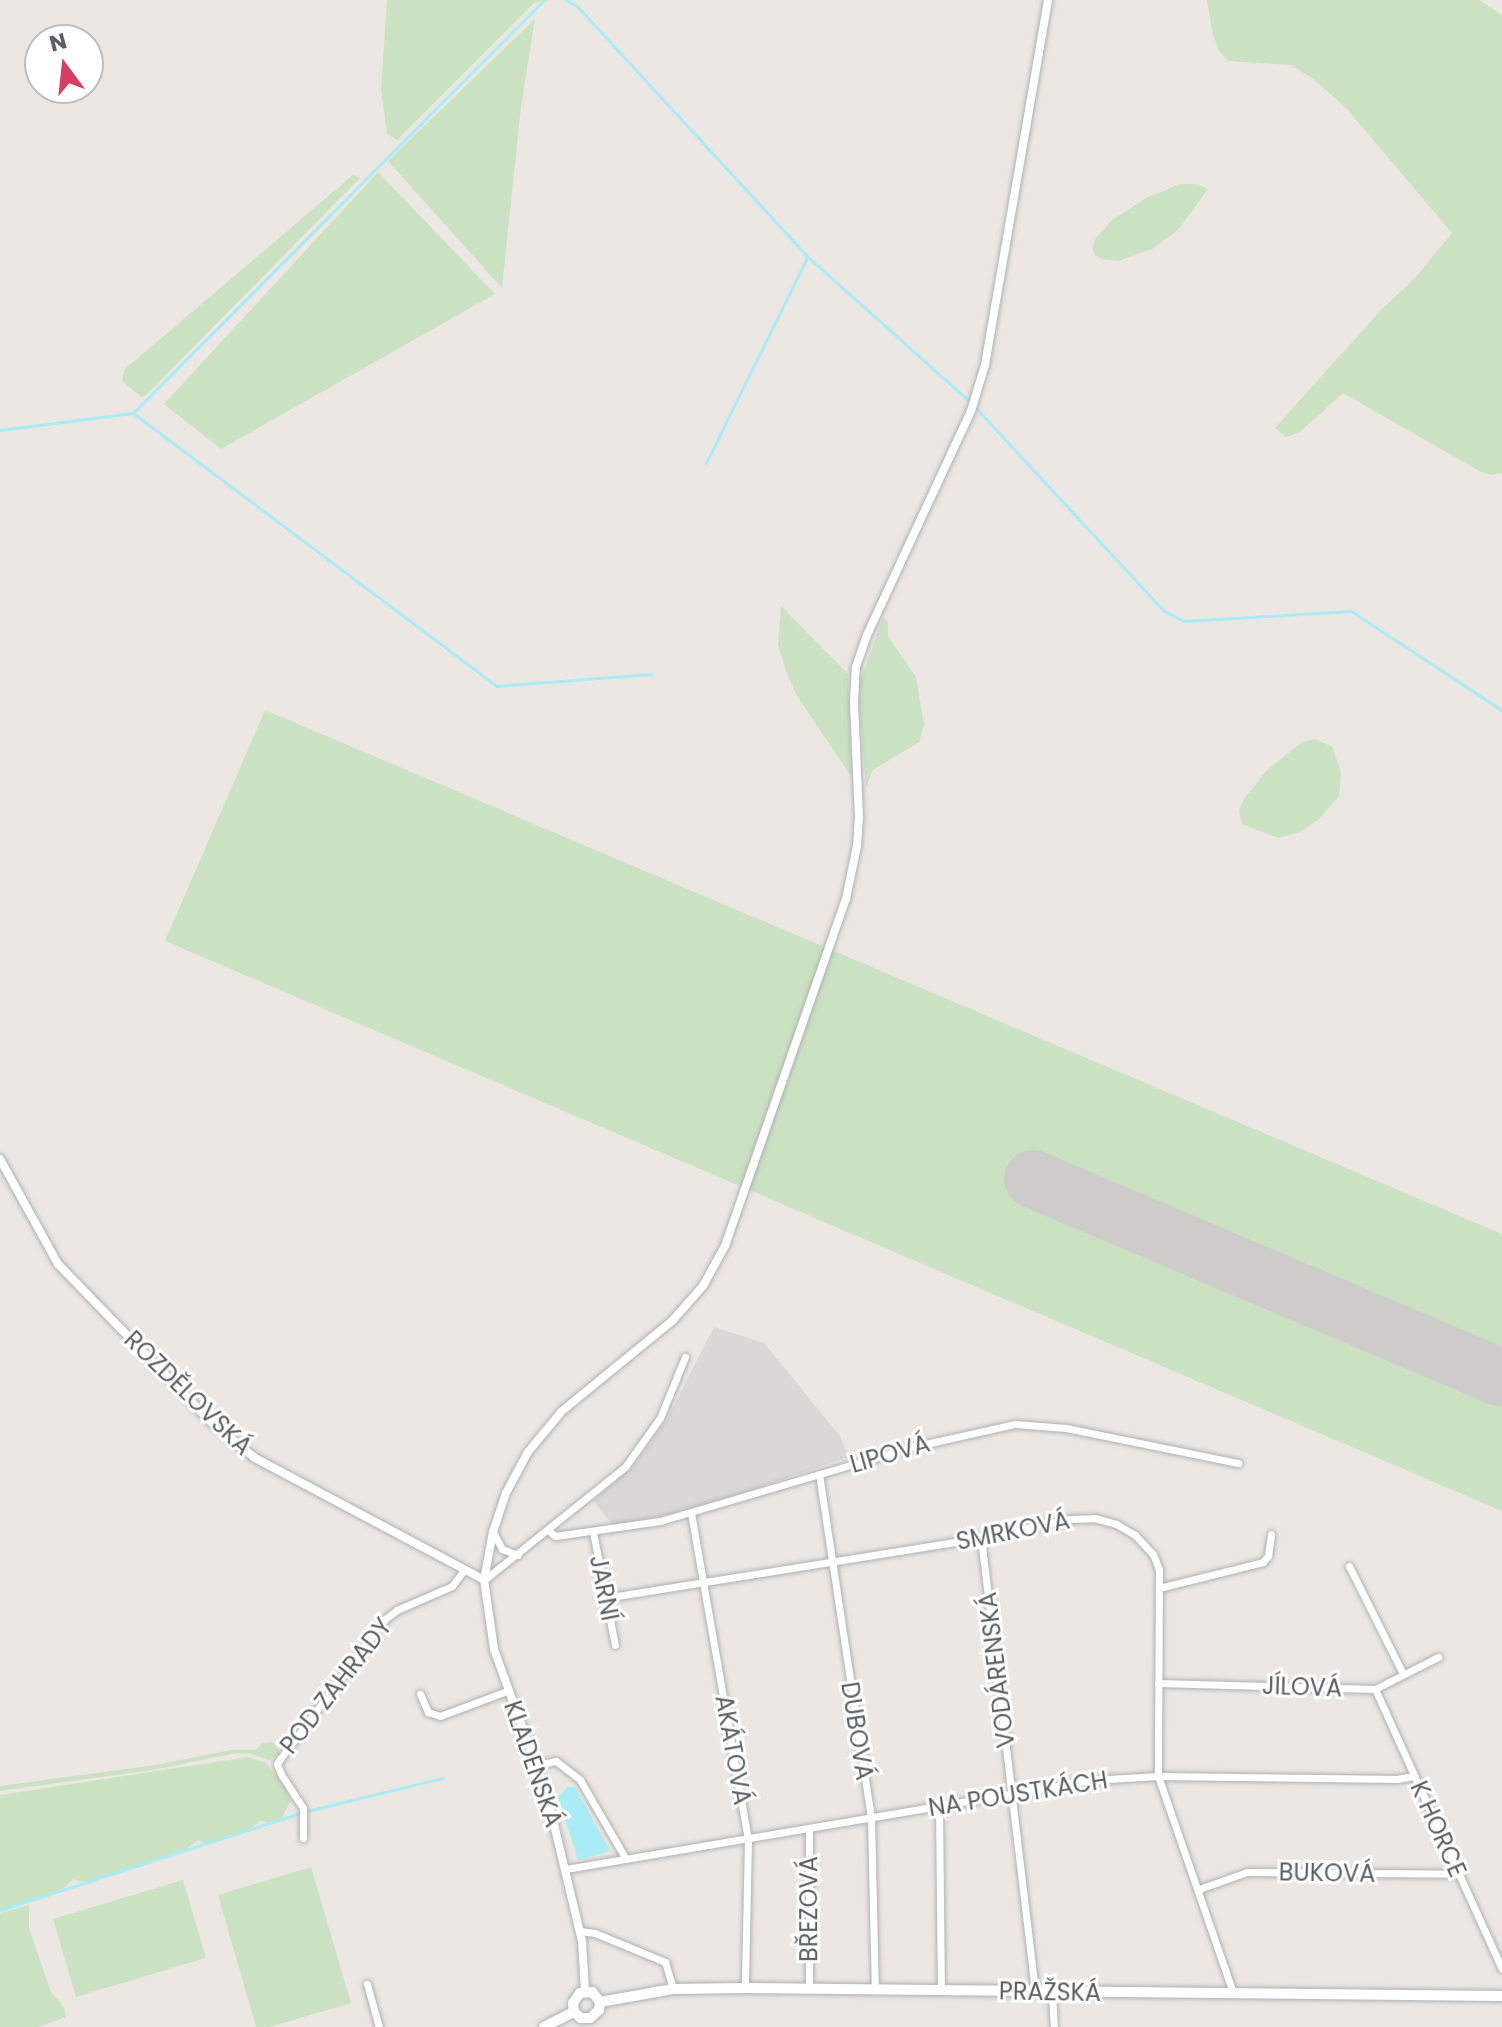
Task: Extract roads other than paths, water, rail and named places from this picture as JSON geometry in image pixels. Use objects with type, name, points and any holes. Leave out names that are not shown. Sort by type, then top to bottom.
[{"type":"main road","name":"PRAŽSKÁ","points":[[600,2002],[673,1989],[745,1988],[1502,1996]]},
{"type":"main road","points":[[585,1991],[592,1992],[600,2002],[591,2023],[574,2012],[574,1999],[585,1991]]},
{"type":"main road","points":[[544,2027],[574,2012]]},
{"type":"street","name":"KLADENSKÁ","points":[[585,1991],[580,1931],[566,1869],[536,1765],[494,1649],[484,1580],[493,1532],[506,1493],[528,1452],[562,1411],[673,1320],[703,1286],[725,1246],[846,899],[858,832],[854,702],[856,667],[867,635],[971,411],[985,365],[1048,0]]},
{"type":"street","name":"ROZDĚLOVSKÁ","points":[[0,1159],[58,1264],[211,1422],[255,1458],[484,1580]]},
{"type":"street","points":[[484,1580],[625,1467],[660,1418],[685,1357]]},
{"type":"street","name":"LIPOVÁ","points":[[548,1530],[555,1536],[593,1532],[691,1513],[972,1431],[1015,1424],[1066,1428],[1238,1463]]},
{"type":"street","name":"DUBOVÁ","points":[[819,1474],[871,1818],[875,1990]]},
{"type":"street","name":"AKÁTOVÁ","points":[[691,1513],[748,1839],[745,1988]]},
{"type":"street","name":"SMRKOVÁ","points":[[605,1598],[981,1538],[1069,1519],[1094,1518],[1116,1524],[1135,1535],[1153,1554],[1159,1570],[1158,1776],[1233,1993]]},
{"type":"street","points":[[493,1532],[502,1549],[518,1555]]},
{"type":"street","name":"JARNÍ","points":[[593,1532],[615,1645]]},
{"type":"street","points":[[1159,1588],[1263,1562],[1268,1556],[1271,1534]]},
{"type":"street","name":"VODÁRENSKÁ","points":[[981,1538],[1035,1992]]},
{"type":"street","points":[[1349,1566],[1403,1674]]},
{"type":"street","name":"POD ZAHRADY","points":[[303,1838],[303,1808],[282,1776],[277,1764],[280,1759],[385,1619],[397,1610],[452,1586],[465,1569]]},
{"type":"street","name":"JÍLOVÁ","points":[[1158,1683],[1375,1689],[1438,1657]]},
{"type":"street","name":"K HORCE","points":[[1375,1689],[1502,1969]]},
{"type":"street","points":[[420,1694],[428,1712],[440,1716],[507,1691]]},
{"type":"street","points":[[536,1765],[556,1761],[580,1780],[626,1859]]},
{"type":"street","name":"NA POUSTKÁCH","points":[[566,1869],[1092,1780],[1158,1776],[1397,1779],[1413,1776]]},
{"type":"street","points":[[939,1806],[941,1991]]},
{"type":"street","name":"BŘEZOVÁ","points":[[809,1828],[809,1989]]},
{"type":"street","name":"BUKOVÁ","points":[[1199,1889],[1247,1872],[1458,1874]]},
{"type":"street","points":[[580,1931],[595,1933],[665,1962],[673,1989]]},
{"type":"street","points":[[367,1984],[379,2027]]},
{"type":"street","points":[[1052,1993],[1053,2025]]},
{"type":"water","points":[[567,1787],[575,1787],[610,1851],[578,1860],[558,1797]]},
{"type":"waterway","points":[[0,430],[133,413],[544,0]]},
{"type":"waterway","points":[[566,0],[578,7],[808,257],[970,402]]},
{"type":"waterway","points":[[706,463],[807,258]]},
{"type":"waterway","points":[[975,407],[1164,611],[1184,621],[1351,611],[1502,710]]},
{"type":"waterway","points":[[133,413],[496,686],[652,674]]},
{"type":"waterway","points":[[0,1910],[303,1812],[443,1778]]}]
